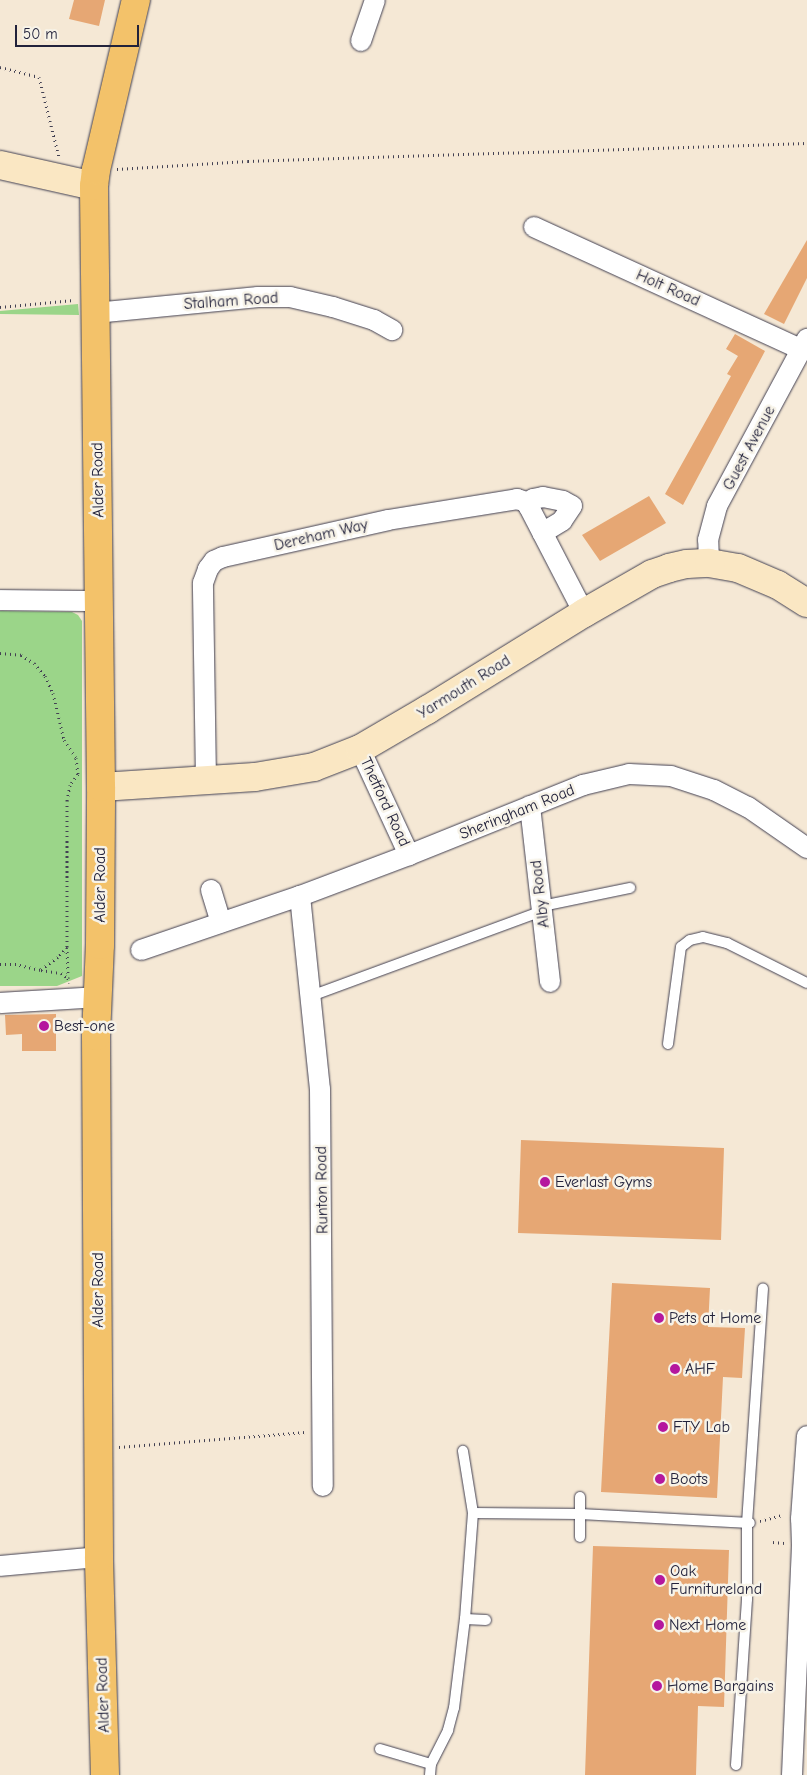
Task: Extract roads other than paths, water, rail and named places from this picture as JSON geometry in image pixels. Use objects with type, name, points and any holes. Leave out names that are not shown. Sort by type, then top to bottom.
[{"type":"main road","name":"Alder Road","points":[[105,1775],[99,1557],[96,1036],[100,787],[95,178],[136,0]]},
{"type":"street","points":[[361,41],[368,8]]},
{"type":"street","points":[[0,165],[95,178]]},
{"type":"street","name":"Holt Road","points":[[534,227],[804,343]]},
{"type":"street","name":"Stalham Road","points":[[95,306],[290,297],[357,314],[374,320],[392,330]]},
{"type":"street","name":"Guest Avenue","points":[[709,563],[708,540],[718,506],[804,343]]},
{"type":"street","points":[[542,533],[562,521],[572,506],[563,501],[543,497],[533,499],[529,507],[542,533],[584,613]]},
{"type":"street","name":"Dereham Way","points":[[206,781],[203,584],[208,569],[214,561],[223,557],[388,520],[517,499],[526,502],[529,507]]},
{"type":"street","name":"Yarmouth Road","points":[[100,787],[255,777],[314,767],[360,749],[584,613],[652,574],[686,564],[709,563],[738,568],[778,585],[807,603]]},
{"type":"street","points":[[0,600],[99,601]]},
{"type":"street","name":"Thetford Road","points":[[360,749],[409,855]]},
{"type":"street","name":"Sheringham Road","points":[[141,950],[300,896],[409,855],[583,785],[629,774],[671,776],[714,790],[748,807],[807,848]]},
{"type":"street","name":"Alby Road","points":[[530,806],[550,982]]},
{"type":"street","points":[[211,890],[221,923]]},
{"type":"street","name":"Runton Road","points":[[300,896],[320,1089],[323,1486]]},
{"type":"street","points":[[0,1003],[98,998]]},
{"type":"street","points":[[792,1775],[802,1663],[802,1546],[807,1436]]},
{"type":"street","points":[[0,1566],[99,1557]]},
{"type":"lane","points":[[310,996],[542,908],[630,888]]},
{"type":"lane","points":[[668,1044],[681,947],[690,940],[703,937],[727,943],[807,983]]},
{"type":"lane","points":[[736,1765],[764,1289]]},
{"type":"lane","points":[[430,1775],[431,1764],[448,1730],[454,1708],[465,1619],[473,1513],[463,1451]]},
{"type":"lane","points":[[580,1497],[580,1537]]},
{"type":"lane","points":[[473,1513],[580,1514],[749,1523]]},
{"type":"lane","points":[[465,1619],[486,1620]]},
{"type":"lane","points":[[380,1749],[431,1764]]},
{"type":"place","name":"Best-one","points":[[44,1026]]},
{"type":"place","name":"Everlast Gyms","points":[[545,1182]]},
{"type":"place","name":"Pets at Home","points":[[659,1318]]},
{"type":"place","name":"AHF","points":[[675,1369]]},
{"type":"place","name":"FTY Lab","points":[[663,1427]]},
{"type":"place","name":"Boots","points":[[660,1479]]},
{"type":"place","name":"Oak Furnitureland","points":[[660,1580]]},
{"type":"place","name":"Next Home","points":[[659,1625]]},
{"type":"place","name":"Home Bargains","points":[[657,1686]]}]
